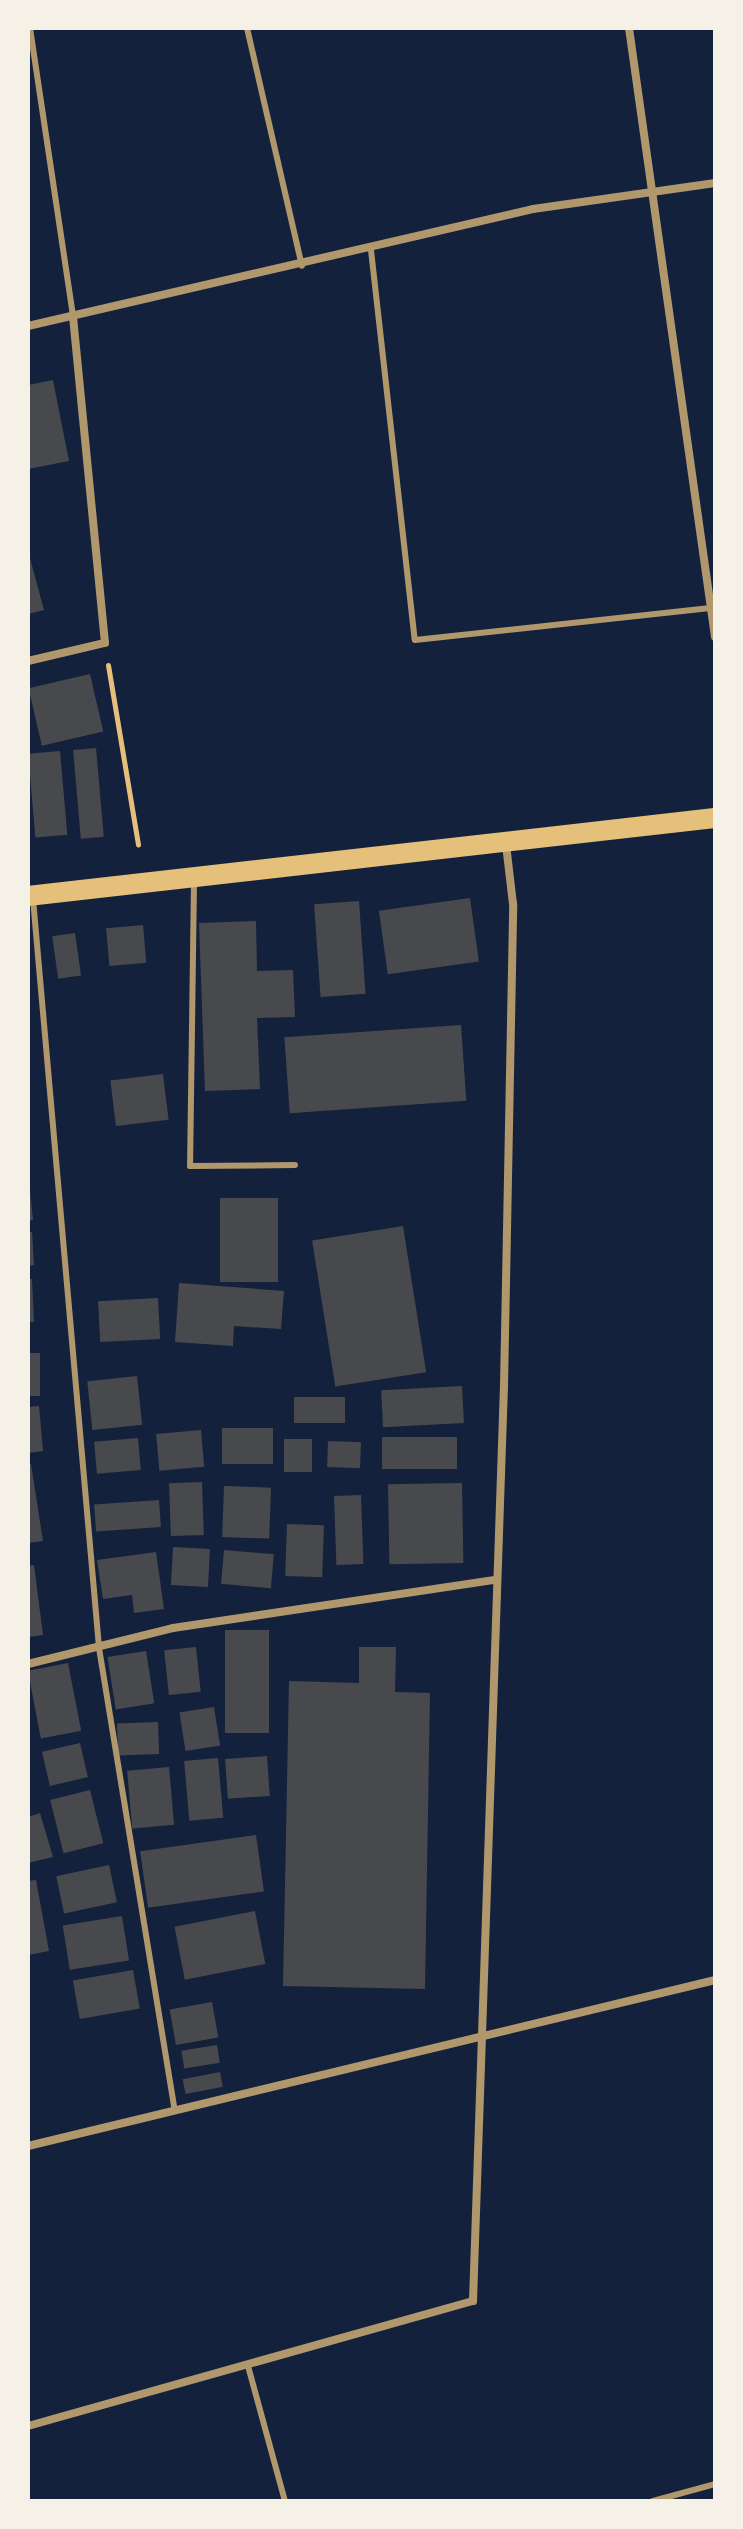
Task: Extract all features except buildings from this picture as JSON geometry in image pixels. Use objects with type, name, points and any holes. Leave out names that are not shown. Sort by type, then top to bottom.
[{"type":"main road","points":[[30,895],[506,844],[715,818]]},
{"type":"street","points":[[629,28],[656,192],[715,637]]},
{"type":"street","points":[[28,326],[302,266],[533,209],[715,183]]},
{"type":"street","points":[[28,661],[105,643],[73,315]]},
{"type":"street","points":[[28,2426],[473,2301],[513,904],[506,844]]},
{"type":"street","points":[[28,1664],[173,1628],[496,1580]]},
{"type":"street","points":[[28,2146],[174,2107],[715,1980]]},
{"type":"lane","points":[[30,28],[73,315]]},
{"type":"lane","points":[[247,28],[302,266]]},
{"type":"lane","points":[[371,250],[415,640],[710,608]]},
{"type":"lane","points":[[195,877],[190,1166],[295,1165]]},
{"type":"lane","points":[[30,895],[99,1648],[174,2107]]},
{"type":"lane","points":[[248,2366],[285,2501]]},
{"type":"lane","points":[[653,2501],[715,2484]]},
{"type":"path","points":[[105,643],[138,845]]}]
